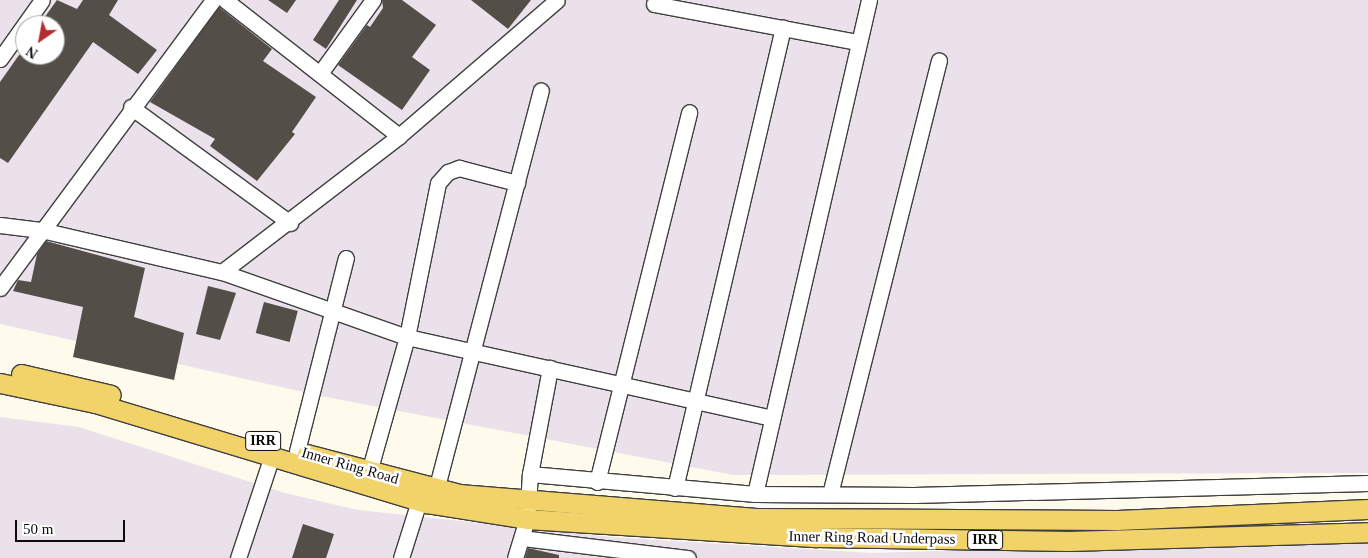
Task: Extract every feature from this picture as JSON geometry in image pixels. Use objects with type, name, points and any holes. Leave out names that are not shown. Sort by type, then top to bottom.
[{"type":"main road","name":"Inner Ring Road","points":[[0,370],[88,388],[369,472],[527,511]]},
{"type":"main road","name":"Inner Ring Road","points":[[0,383],[95,403],[420,501],[527,511]]},
{"type":"main road","name":"Inner Ring Road Underpass","points":[[527,511],[889,522],[1117,520],[1368,509]]},
{"type":"main road","name":"Inner Ring Road Underpass","points":[[527,511],[816,537],[1069,541],[1368,532]]},
{"type":"street","points":[[0,59],[42,0]]},
{"type":"street","points":[[0,288],[131,107],[213,0]]},
{"type":"street","points":[[225,0],[321,72],[399,136]]},
{"type":"street","points":[[321,72],[373,0]]},
{"type":"street","points":[[222,272],[290,223],[399,136],[557,0]]},
{"type":"street","points":[[755,494],[869,0]]},
{"type":"street","points":[[654,4],[858,42]]},
{"type":"street","points":[[675,488],[783,27]]},
{"type":"street","points":[[830,494],[940,61]]},
{"type":"street","points":[[436,490],[476,350],[541,91]]},
{"type":"street","points":[[131,107],[290,223]]},
{"type":"street","points":[[597,482],[689,112]]},
{"type":"street","points":[[369,472],[407,337],[438,184],[448,172],[459,168],[517,183]]},
{"type":"street","points":[[0,225],[41,230],[222,272],[407,337],[476,350],[696,403],[772,418]]},
{"type":"street","points":[[297,451],[336,312],[346,258]]},
{"type":"street","points":[[516,558],[527,511],[530,474],[550,368]]},
{"type":"street","points":[[238,558],[272,456]]},
{"type":"street","points":[[530,474],[597,482],[755,494],[1368,483]]},
{"type":"street","points":[[400,558],[420,501]]},
{"type":"street","points":[[522,538],[584,553],[688,558]]},
{"type":"shaded area","points":[[0,0],[1368,0],[1368,473],[733,475],[321,396],[0,324]]},
{"type":"shaded area","points":[[0,417],[79,427],[285,493],[358,510],[611,537],[872,553],[1368,538],[1368,558],[0,558]]},
{"type":"building","points":[[57,0],[77,9],[83,0],[118,0],[109,15],[157,50],[138,74],[93,42],[8,163],[0,158],[0,82],[15,61],[15,65],[65,65],[65,15],[46,15]]},
{"type":"building","points":[[268,0],[296,0],[287,13]]},
{"type":"building","points":[[339,0],[357,0],[326,49],[313,40]]},
{"type":"building","points":[[382,0],[402,0],[436,25],[412,57],[430,70],[402,110],[338,65],[367,25],[370,27],[383,8]]},
{"type":"building","points":[[471,0],[531,0],[508,29]]},
{"type":"building","points":[[219,7],[272,49],[263,61],[316,97],[292,132],[295,134],[257,181],[210,146],[215,139],[150,102]]},
{"type":"building","points":[[46,241],[145,268],[134,317],[184,333],[174,380],[73,357],[83,307],[13,291],[18,280],[31,282],[37,254]]},
{"type":"building","points":[[208,286],[236,293],[220,340],[196,334]]},
{"type":"building","points":[[264,302],[298,311],[290,342],[256,333]]},
{"type":"building","points":[[303,524],[334,534],[326,558],[292,558]]},
{"type":"building","points":[[528,548],[559,555],[559,558],[525,558]]}]
